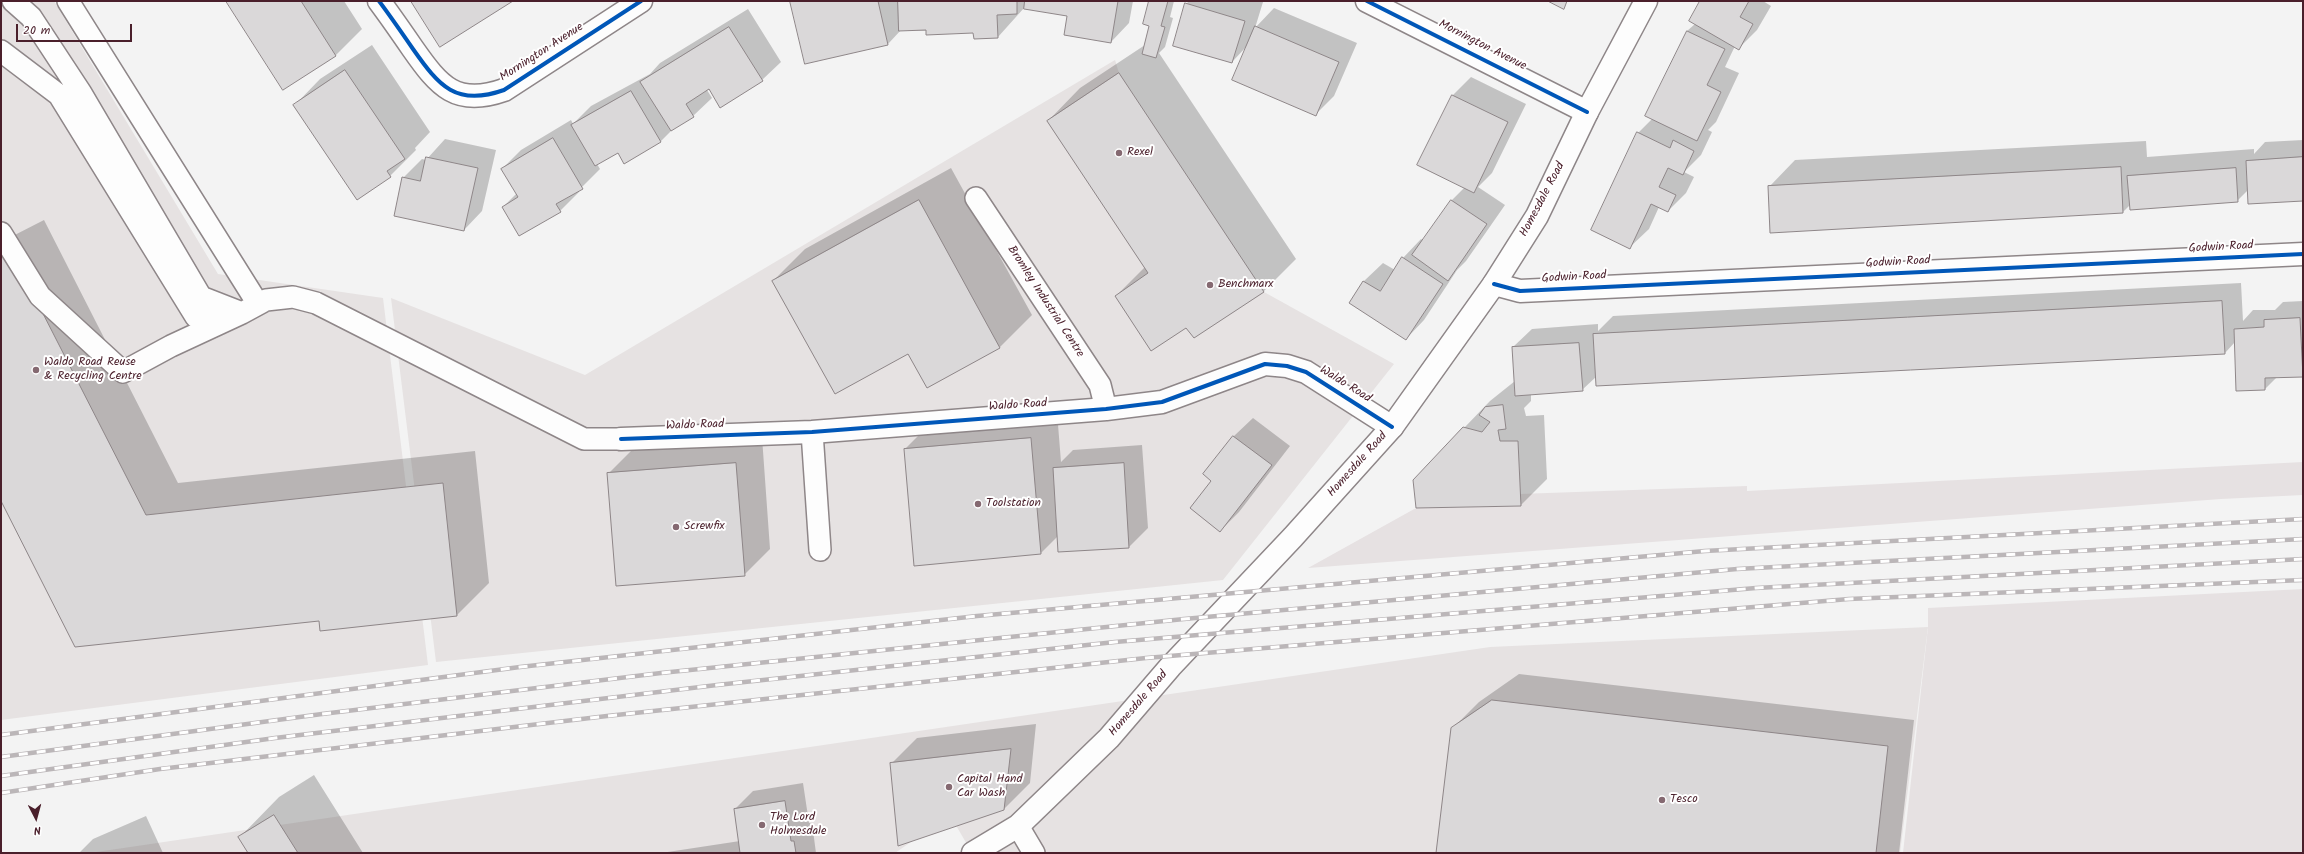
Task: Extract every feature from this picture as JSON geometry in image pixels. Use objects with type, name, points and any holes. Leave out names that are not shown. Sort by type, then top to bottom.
[{"type":"street","name":"Mornington Avenue","points":[[379,1],[433,77],[447,88],[466,96],[486,96],[504,90],[641,1]]},
{"type":"street","name":"Mornington Avenue","points":[[1367,1],[1587,112]]},
{"type":"street","name":"Homesdale Road","points":[[973,853],[1018,826],[1110,738],[1170,667],[1293,538],[1392,427],[1494,284],[1537,216],[1587,112],[1646,1]]},
{"type":"street","name":"Godwin Road","points":[[1494,284],[1520,291],[2303,254]]},
{"type":"street","name":"Waldo Road","points":[[621,439],[812,432],[1106,409],[1162,402],[1265,364],[1287,366],[1306,372],[1392,427]]},
{"type":"lane","points":[[13,1],[31,17],[81,93],[201,297],[250,309]]},
{"type":"lane","points":[[68,1],[250,309]]},
{"type":"lane","points":[[1,51],[59,95],[196,317],[218,324]]},
{"type":"lane","name":"Bromley Industrial Centre","points":[[976,198],[1100,385],[1106,409]]},
{"type":"lane","points":[[1,233],[40,296],[123,372],[171,346],[266,300],[293,297],[316,303],[584,439],[621,439]]},
{"type":"lane","points":[[812,432],[820,550]]},
{"type":"lane","points":[[1018,826],[1034,853]]},
{"type":"shaded area","points":[[1,1],[54,1],[218,274],[383,298],[428,665],[1,720]]},
{"type":"shaded area","points":[[1115,60],[1119,73],[1264,292],[1394,364],[1223,580],[436,662],[391,298],[585,375]]},
{"type":"shaded area","points":[[2303,462],[2303,495],[2221,499],[1308,568],[1416,508],[1521,506],[1519,494],[1747,486],[1747,491]]},
{"type":"shaded area","points":[[2303,589],[2303,853],[1903,853],[1928,627],[1928,608]]},
{"type":"shaded area","points":[[1928,627],[1900,853],[972,853],[950,815],[895,853],[89,853],[1490,647]]},
{"type":"building","points":[[226,1],[301,1],[336,56],[283,90]]},
{"type":"building","points":[[411,1],[513,1],[440,47]]},
{"type":"building","points":[[790,1],[878,1],[888,45],[805,64]]},
{"type":"building","points":[[898,1],[1017,1],[1017,14],[997,15],[998,38],[974,39],[973,33],[926,35],[926,30],[899,31]]},
{"type":"building","points":[[1025,1],[1118,1],[1111,43],[1064,35],[1067,16],[1024,9]]},
{"type":"building","points":[[1149,1],[1168,1],[1161,26],[1165,27],[1156,58],[1142,54],[1149,26],[1143,24]]},
{"type":"building","points":[[1548,1],[1567,1],[1564,9]]},
{"type":"building","points":[[1700,1],[1749,1],[1740,17],[1753,24],[1739,50],[1689,21]]},
{"type":"building","points":[[1185,3],[1245,21],[1232,63],[1173,46]]},
{"type":"building","points":[[1255,26],[1339,62],[1316,116],[1232,80]]},
{"type":"building","points":[[729,27],[763,81],[720,108],[709,89],[686,104],[694,117],[671,131],[640,82]]},
{"type":"building","points":[[1687,31],[1725,49],[1707,85],[1721,92],[1697,141],[1645,116]]},
{"type":"building","points":[[345,70],[405,159],[387,171],[391,177],[357,200],[293,105]]},
{"type":"building","points":[[1119,73],[1264,292],[1194,338],[1186,328],[1151,351],[1115,296],[1148,273],[1047,121]]},
{"type":"building","points":[[631,91],[661,142],[624,164],[618,153],[595,166],[571,125]]},
{"type":"building","points":[[1452,95],[1508,122],[1474,193],[1417,165]]},
{"type":"building","points":[[1637,132],[1670,148],[1673,140],[1694,151],[1683,175],[1668,168],[1659,187],[1676,195],[1668,212],[1651,204],[1630,249],[1591,230]]},
{"type":"building","points":[[553,138],[583,189],[556,204],[561,212],[519,236],[502,207],[518,197],[501,169]]},
{"type":"building","points":[[426,157],[478,168],[464,231],[394,216],[402,177],[420,181]]},
{"type":"building","points":[[2303,157],[2303,201],[2248,204],[2246,161]]},
{"type":"building","points":[[2121,167],[2123,213],[1770,233],[1768,186]]},
{"type":"building","points":[[2236,168],[2238,202],[2130,210],[2127,176]]},
{"type":"building","points":[[919,200],[1000,348],[927,388],[908,354],[835,394],[772,281]]},
{"type":"building","points":[[1451,200],[1487,224],[1448,281],[1412,255]]},
{"type":"building","name":"Waldo Road Reuse & Recycling Centre","points":[[11,251],[146,515],[443,483],[457,616],[320,631],[319,621],[75,647],[1,501],[1,257]]},
{"type":"building","points":[[1402,257],[1443,284],[1406,340],[1349,303],[1363,281],[1380,291]]},
{"type":"building","points":[[2222,301],[2225,354],[1596,386],[1593,334]]},
{"type":"building","points":[[2300,318],[2303,377],[2265,378],[2265,390],[2236,391],[2234,329],[2264,327],[2264,320]]},
{"type":"building","points":[[1579,343],[1583,391],[1515,396],[1512,347]]},
{"type":"building","points":[[1503,405],[1506,429],[1498,430],[1500,441],[1518,441],[1521,506],[1416,508],[1413,480],[1463,427],[1482,432],[1490,422],[1479,415],[1485,407]]},
{"type":"building","points":[[1233,436],[1272,465],[1220,532],[1190,508],[1211,481],[1203,474]]},
{"type":"building","points":[[1031,438],[1041,554],[914,566],[904,449]]},
{"type":"building","points":[[736,463],[745,576],[616,586],[607,473]]},
{"type":"building","points":[[1124,463],[1129,548],[1058,552],[1053,468]]},
{"type":"building","name":"Tesco","points":[[1492,700],[1888,746],[1876,853],[1436,853],[1451,728]]},
{"type":"building","name":"Capital Hand Car Wash","points":[[1011,749],[1004,810],[898,846],[890,763]]},
{"type":"building","name":"The Lord Holmesdale","points":[[785,801],[791,841],[794,841],[796,853],[740,853],[734,809]]},
{"type":"building","points":[[274,815],[298,853],[248,853],[238,837]]},
{"type":"railway","points":[[1,735],[520,667],[977,616],[1705,551],[2303,519]]},
{"type":"railway","points":[[1,757],[322,714],[661,673],[1184,619],[1737,569],[2303,539]]},
{"type":"railway","points":[[1,776],[275,738],[717,685],[1115,642],[1756,588],[2303,559]]},
{"type":"railway","points":[[1,793],[160,769],[607,716],[1146,658],[1849,599],[2303,580]]},
{"type":"cycle path","points":[[379,1],[431,73],[450,90],[473,96],[487,95],[504,90],[641,1]]},
{"type":"cycle path","points":[[1367,1],[1587,112]]},
{"type":"cycle path","points":[[1494,284],[1520,291],[2303,254]]},
{"type":"cycle path","points":[[621,439],[812,432],[1106,409],[1162,402],[1265,364],[1287,366],[1306,372],[1392,427]]},
{"type":"place","name":"Rexel","points":[[1119,153]]},
{"type":"place","name":"Benchmarx","points":[[1210,285]]},
{"type":"place","name":"Waldo Road Reuse & Recycling Centre","points":[[36,370]]},
{"type":"place","name":"Toolstation","points":[[978,504]]},
{"type":"place","name":"Screwfix","points":[[676,527]]},
{"type":"place","name":"Capital Hand Car Wash","points":[[949,787]]},
{"type":"place","name":"Tesco","points":[[1662,800]]},
{"type":"place","name":"The Lord Holmesdale","points":[[762,825]]}]
